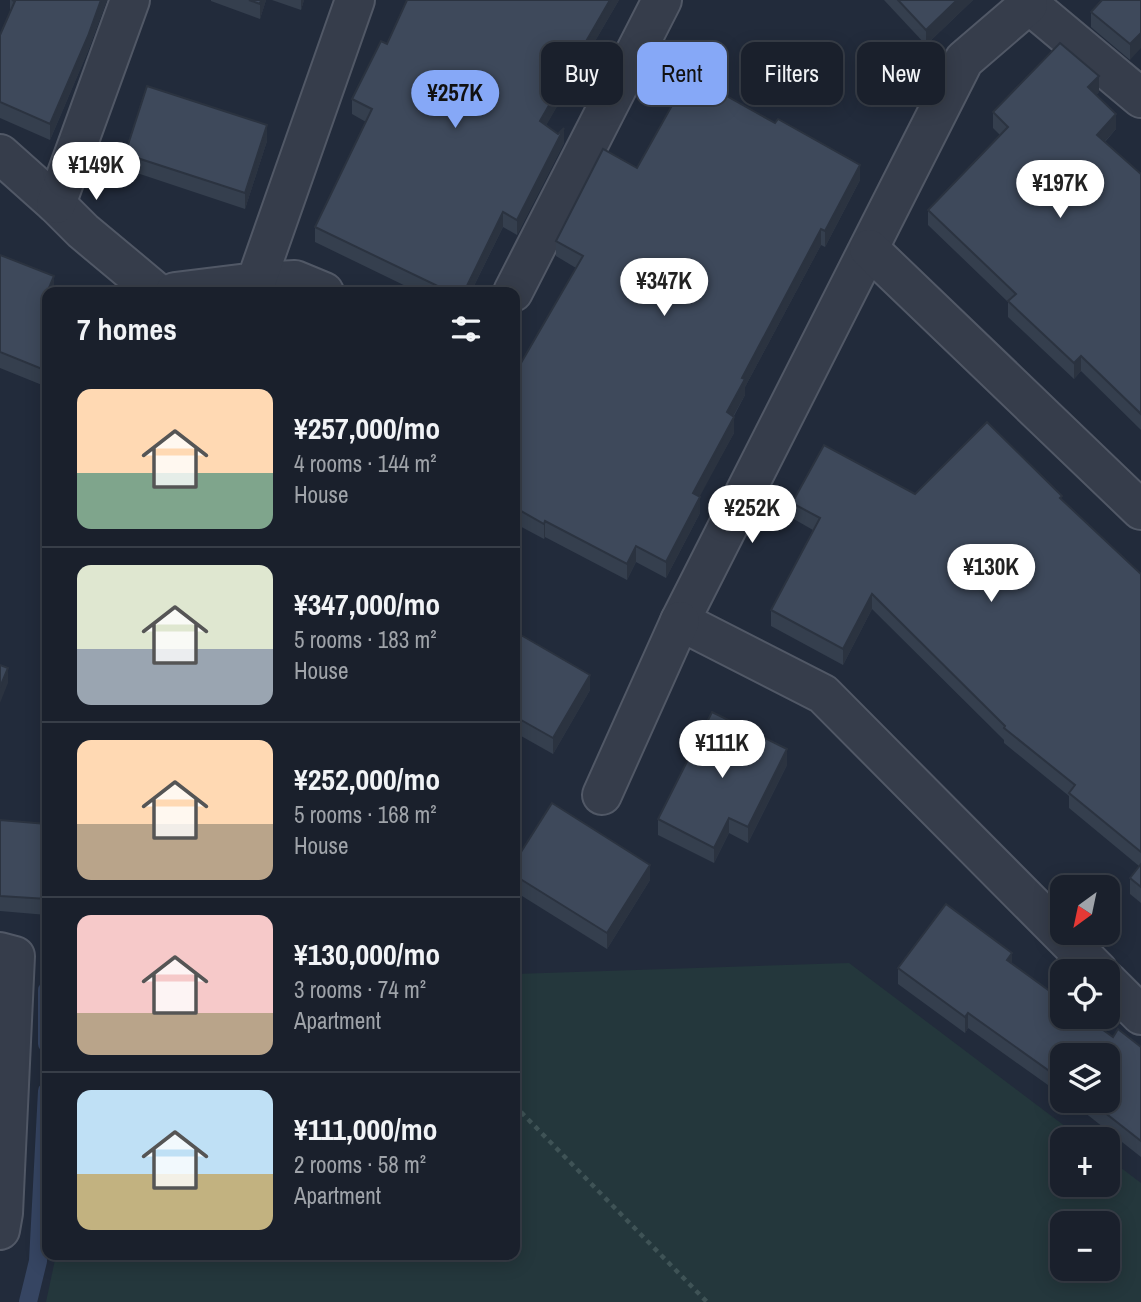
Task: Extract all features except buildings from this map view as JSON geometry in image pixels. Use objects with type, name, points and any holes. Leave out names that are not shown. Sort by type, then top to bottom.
[{"type":"street","points":[[57,204],[131,0]]},
{"type":"street","points":[[256,282],[355,0]]},
{"type":"street","points":[[516,287],[662,0]]},
{"type":"street","points":[[602,795],[680,621],[964,60],[1026,2],[1141,98]]},
{"type":"street","points":[[0,154],[57,204],[83,231],[150,287]]},
{"type":"street","points":[[869,249],[1141,510]]},
{"type":"street","points":[[216,287],[295,280],[312,287]]},
{"type":"street","points":[[680,621],[823,694],[1085,959]]},
{"type":"street","points":[[0,952],[15,956],[0,1230]]},
{"type":"street","points":[[1120,994],[1141,1015]]},
{"type":"path","points":[[520,1111],[707,1302]]},
{"type":"green space","points":[[849,963],[1066,1127],[1050,1127],[1050,1197],[1120,1197],[1120,1167],[1141,1183],[1141,1302],[46,1302],[55,1260],[520,1260],[520,974]]},
{"type":"waterway","points":[[28,1302],[38,1261],[42,1185]]}]
